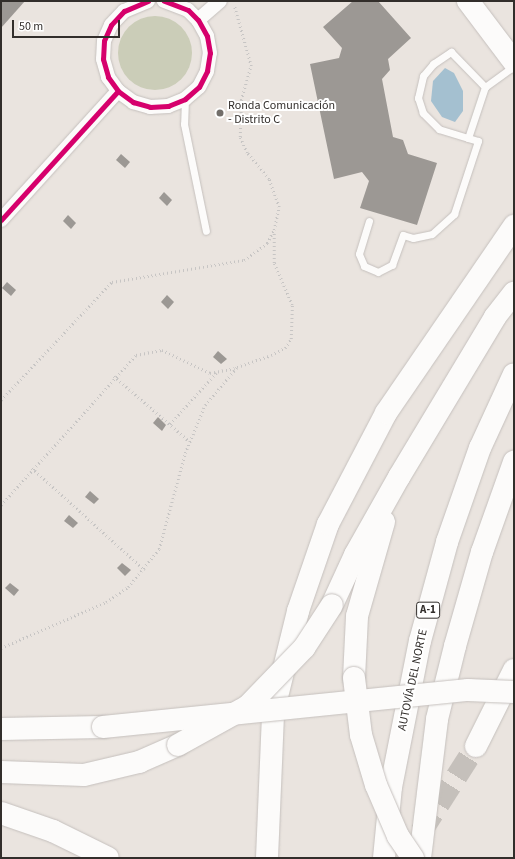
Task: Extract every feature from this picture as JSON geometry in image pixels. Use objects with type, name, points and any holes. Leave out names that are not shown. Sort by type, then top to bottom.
[{"type":"highway","points":[[469,1],[514,43]]},
{"type":"highway","points":[[469,1],[514,62]]},
{"type":"highway","points":[[268,858],[273,713],[298,611],[328,524],[386,413],[469,294],[514,226]]},
{"type":"highway","points":[[469,294],[514,239]]},
{"type":"highway","points":[[1,772],[84,775],[139,762],[178,745],[248,706],[304,648],[332,605],[399,477],[495,317],[514,293]]},
{"type":"highway","name":"AUTOVÍA DEL NORTE","points":[[384,858],[391,787],[422,634],[447,542],[480,448],[514,374]]},
{"type":"highway","points":[[420,858],[426,795],[446,682],[482,552],[514,462]]},
{"type":"highway","points":[[399,477],[357,616],[354,678],[361,735],[376,785],[398,836],[413,858]]},
{"type":"highway","points":[[476,746],[514,670]]},
{"type":"highway","points":[[1,729],[103,727],[468,690],[514,692]]},
{"type":"highway","points":[[1,813],[53,831],[108,858]]},
{"type":"street","points":[[148,1],[123,6],[111,25],[104,41],[103,59],[108,77],[118,91],[133,102],[150,107],[168,106],[185,99],[199,87],[207,71],[209,48],[198,20],[188,10],[164,1]]},
{"type":"street","points":[[198,20],[220,1]]},
{"type":"street","points":[[1,220],[118,91]]},
{"type":"lane","points":[[369,221],[360,247],[360,261],[370,270],[385,270],[396,259],[403,235],[413,238],[432,234],[454,214],[478,141],[439,129],[423,113],[418,98],[423,76],[433,64],[451,52],[485,87]]},
{"type":"lane","points":[[468,138],[485,87],[514,66]]},
{"type":"lane","points":[[185,99],[184,124],[206,231]]},
{"type":"path","points":[[170,424],[216,373],[271,355],[285,348],[290,339],[292,305],[274,263],[274,230],[279,207],[276,193],[269,179],[247,153],[240,137],[240,100],[251,66],[232,1]]},
{"type":"path","points":[[1,400],[112,282],[244,260],[267,244],[274,230]]},
{"type":"path","points":[[1,506],[32,468],[114,376],[136,355],[162,350],[216,373]]},
{"type":"path","points":[[1,648],[106,602],[145,570],[159,549],[170,518],[189,441],[204,405],[237,367]]},
{"type":"path","points":[[114,376],[189,441]]},
{"type":"path","points":[[32,468],[145,570]]},
{"type":"green space","points":[[155,16],[176,22],[186,32],[192,53],[186,74],[176,84],[155,90],[134,84],[124,74],[118,53],[124,32],[134,22]]},
{"type":"water","points":[[445,68],[454,73],[463,91],[463,111],[455,122],[442,117],[431,101],[433,81]]},
{"type":"building","points":[[1,1],[25,1],[1,28]]},
{"type":"building","points":[[353,1],[378,1],[411,38],[388,59],[390,70],[382,79],[393,137],[403,140],[408,154],[437,163],[417,225],[360,208],[369,181],[362,172],[334,179],[310,64],[339,58],[342,48],[323,27]]},
{"type":"building","points":[[121,154],[130,162],[125,168],[116,160]]},
{"type":"building","points":[[164,192],[172,200],[167,206],[159,198]]},
{"type":"building","points":[[68,215],[76,223],[71,229],[63,221]]},
{"type":"building","points":[[7,282],[16,290],[11,296],[2,288]]},
{"type":"building","points":[[167,295],[174,302],[168,309],[161,302]]},
{"type":"building","points":[[218,351],[227,359],[221,364],[213,357]]},
{"type":"building","points":[[158,417],[166,425],[162,431],[153,423]]},
{"type":"building","points":[[90,491],[99,499],[94,504],[85,497]]},
{"type":"building","points":[[69,515],[78,523],[73,528],[64,521]]},
{"type":"building","points":[[122,563],[131,570],[125,576],[117,568]]},
{"type":"building","points":[[10,583],[19,590],[14,596],[5,588]]},
{"type":"tunnel","points":[[421,832],[476,746]]},
{"type":"cycle path","points":[[148,1],[124,11],[111,25],[104,41],[103,59],[108,77],[118,91],[133,102],[150,107],[168,106],[185,99],[199,87],[207,71],[210,53],[207,36],[198,20],[188,10],[164,1]]},
{"type":"cycle path","points":[[1,220],[118,91]]},
{"type":"place","name":"Ronda Comunicación - Distrito C","points":[[220,113]]}]
